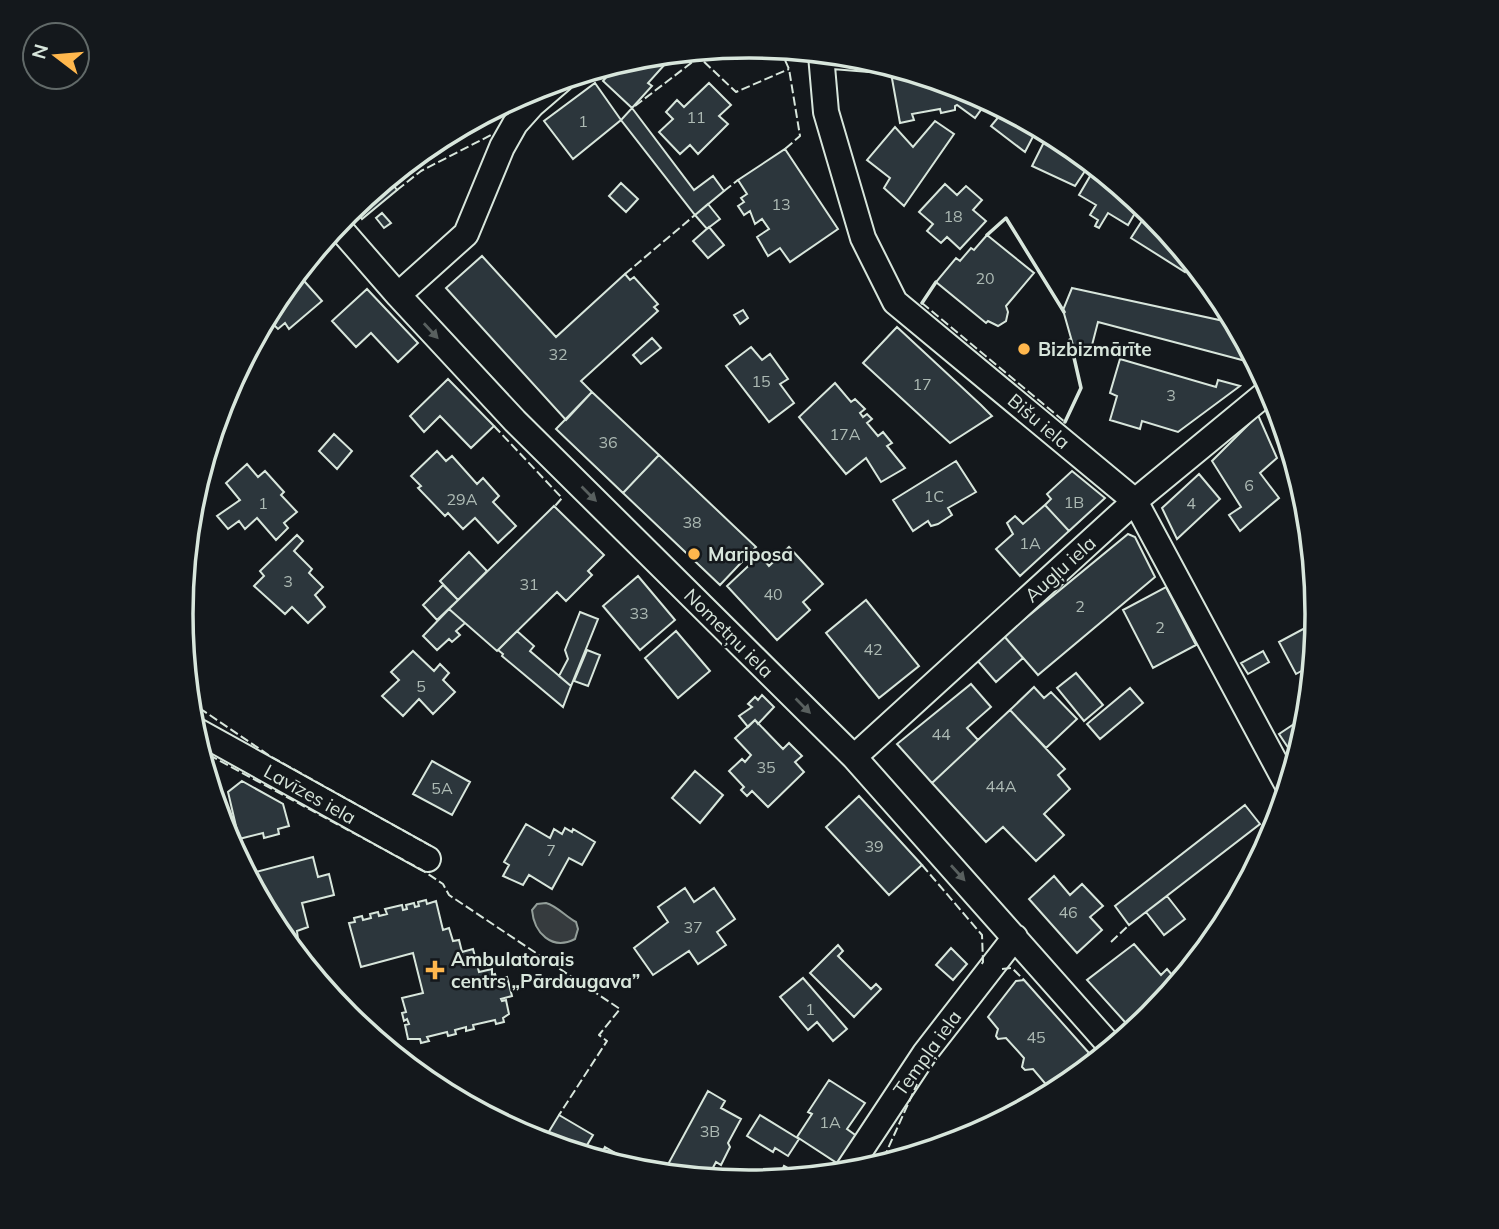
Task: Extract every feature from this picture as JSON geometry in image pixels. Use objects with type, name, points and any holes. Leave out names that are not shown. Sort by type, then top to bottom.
[{"type":"street","name":"Bišu iela","points":[[821,63],[826,112],[863,238],[895,302],[1135,501],[1282,775]]},
{"type":"street","points":[[398,295],[466,234],[502,148],[515,124],[538,99]]},
{"type":"street","name":"Nometņu iela","points":[[344,233],[515,421],[854,757],[1106,1041]]},
{"type":"street","name":"Augļu iela","points":[[854,757],[1135,501],[1262,396]]},
{"type":"street","name":"Lavīzes iela","points":[[206,736],[428,859]]},
{"type":"street","name":"Tempļa iela","points":[[853,1162],[925,1053],[1015,937]]},
{"type":"shaded area","points":[[546,903],[576,922],[578,929],[575,939],[559,943],[546,938],[540,932],[532,910],[537,904]]},
{"type":"building","points":[[664,65],[648,83],[652,86],[632,108],[603,81],[607,77]]},
{"type":"building","points":[[892,76],[928,87],[982,109],[975,118],[957,105],[955,110],[941,113],[940,109],[912,114],[914,120],[900,123]]},
{"type":"building","points":[[595,83],[621,120],[573,159],[544,121]]},
{"type":"building","points":[[709,83],[731,105],[719,116],[728,124],[698,154],[690,145],[680,154],[659,132],[673,119],[666,112],[677,100],[684,107]]},
{"type":"building","points":[[632,108],[694,190],[713,176],[724,191],[695,215],[621,120]]},
{"type":"building","points":[[999,116],[1034,136],[1025,152],[991,126]]},
{"type":"building","points":[[935,121],[954,134],[904,206],[884,188],[890,178],[867,160],[895,127],[913,147]]},
{"type":"building","points":[[1044,142],[1085,171],[1075,186],[1032,166]]},
{"type":"building","points":[[785,149],[838,229],[790,262],[780,248],[768,256],[757,237],[769,229],[762,219],[755,224],[750,211],[744,215],[738,206],[744,202],[741,198],[747,194],[738,180]]},
{"type":"building","points":[[1091,175],[1135,213],[1128,225],[1108,213],[1099,228],[1095,226],[1098,220],[1090,215],[1096,205],[1079,195]]},
{"type":"building","points":[[621,183],[638,199],[626,212],[609,196]]},
{"type":"building","points":[[945,184],[957,195],[966,186],[982,200],[973,210],[986,221],[960,249],[947,237],[941,243],[927,231],[933,224],[919,212]]},
{"type":"building","points":[[394,186],[397,190],[362,219],[360,217]]},
{"type":"building","points":[[708,204],[720,219],[707,229],[695,215]]},
{"type":"building","points":[[382,213],[391,223],[384,228],[376,218]]},
{"type":"building","points":[[1142,220],[1186,270],[1185,272],[1131,238]]},
{"type":"building","points":[[709,227],[724,245],[708,258],[693,241]]},
{"type":"building","points":[[987,235],[1034,273],[1006,306],[1006,321],[998,326],[988,321],[986,323],[936,282],[956,258],[960,261]]},
{"type":"building","points":[[482,256],[556,337],[625,274],[630,280],[634,277],[658,304],[654,307],[658,311],[581,381],[592,392],[566,420],[446,288]]},
{"type":"building","points":[[304,281],[322,301],[289,329],[285,323],[278,329],[274,325]]},
{"type":"building","points":[[1072,288],[1222,321],[1243,357],[1242,360],[1098,322],[1090,353],[1075,352],[1063,310]]},
{"type":"building","points":[[367,289],[418,343],[398,362],[371,333],[356,347],[332,321]]},
{"type":"building","points":[[743,310],[748,318],[740,324],[734,315]]},
{"type":"building","points":[[897,327],[992,416],[950,443],[863,363]]},
{"type":"building","points":[[652,338],[661,348],[641,364],[633,355]]},
{"type":"building","points":[[751,347],[762,360],[770,354],[788,379],[780,384],[794,403],[769,422],[726,366]]},
{"type":"building","points":[[1120,359],[1216,387],[1218,380],[1240,386],[1178,432],[1142,421],[1140,429],[1110,420],[1117,396],[1110,393]]},
{"type":"building","points":[[448,379],[494,426],[471,448],[440,416],[424,432],[410,416]]},
{"type":"building","points":[[835,383],[851,402],[855,399],[865,409],[860,413],[863,417],[867,414],[872,419],[867,423],[878,436],[883,432],[892,443],[887,446],[905,468],[881,482],[866,458],[846,474],[799,417]]},
{"type":"building","points":[[592,392],[659,455],[623,493],[556,429]]},
{"type":"building","points":[[1258,415],[1277,458],[1260,473],[1279,498],[1240,531],[1229,515],[1241,507],[1212,461]]},
{"type":"building","points":[[334,434],[352,451],[337,469],[319,451]]},
{"type":"building","points":[[437,451],[446,461],[452,456],[477,484],[483,478],[499,496],[493,502],[516,526],[498,543],[475,518],[463,529],[448,513],[445,516],[418,488],[421,486],[411,476]]},
{"type":"building","points":[[659,455],[756,547],[720,585],[623,493]]},
{"type":"building","points":[[956,461],[976,492],[948,508],[952,515],[938,524],[931,526],[928,521],[913,531],[893,500]]},
{"type":"building","points":[[247,464],[258,477],[265,471],[284,492],[281,495],[297,512],[284,523],[288,528],[276,540],[257,518],[245,529],[239,521],[228,529],[217,516],[240,500],[226,483]]},
{"type":"building","points":[[1072,471],[1105,498],[1069,531],[1045,505],[1051,499],[1047,494]]},
{"type":"building","points":[[1199,474],[1220,499],[1177,539],[1162,508]]},
{"type":"building","points":[[1045,505],[1069,531],[1020,576],[996,549],[1013,534],[1007,523],[1015,516],[1023,524]]},
{"type":"building","points":[[554,506],[604,555],[588,571],[592,575],[566,601],[557,592],[497,651],[449,609]]},
{"type":"building","points":[[1128,534],[1135,537],[1155,577],[1038,675],[1004,636]]},
{"type":"building","points":[[297,535],[303,541],[294,551],[312,569],[309,573],[323,587],[315,595],[325,607],[308,623],[292,607],[285,614],[254,586],[264,576],[260,571]]},
{"type":"building","points":[[789,547],[823,584],[803,602],[810,610],[777,640],[727,586],[760,555],[769,566]]},
{"type":"building","points":[[469,552],[487,571],[458,600],[440,581]]},
{"type":"building","points":[[638,576],[675,620],[640,650],[603,606]]},
{"type":"building","points":[[443,585],[458,600],[437,620],[423,605]]},
{"type":"building","points":[[1166,587],[1196,645],[1153,668],[1123,610]]},
{"type":"building","points":[[866,600],[919,666],[879,698],[826,633]]},
{"type":"building","points":[[449,609],[465,623],[456,631],[460,635],[452,642],[449,639],[437,650],[423,636]]},
{"type":"building","points":[[580,612],[598,619],[571,686],[559,676],[568,659],[565,650]]},
{"type":"building","points":[[1306,628],[1303,670],[1296,674],[1279,642]]},
{"type":"building","points":[[517,631],[534,646],[530,651],[571,686],[563,707],[498,650]]},
{"type":"building","points":[[676,631],[710,671],[678,698],[645,658]]},
{"type":"building","points":[[1004,636],[1023,658],[996,682],[977,660]]},
{"type":"building","points":[[587,650],[600,655],[588,686],[574,681]]},
{"type":"building","points":[[413,651],[434,671],[440,664],[449,673],[443,680],[455,692],[433,714],[419,699],[403,716],[382,696],[399,680],[391,672]]},
{"type":"building","points":[[1263,651],[1269,662],[1248,674],[1241,663]]},
{"type":"building","points":[[1076,673],[1103,705],[1084,721],[1057,688]]},
{"type":"building","points":[[971,684],[991,707],[967,728],[978,740],[932,783],[897,744]]},
{"type":"building","points":[[1034,687],[1044,698],[1051,692],[1077,719],[1046,748],[1010,710]]},
{"type":"building","points":[[1130,688],[1143,703],[1100,739],[1087,724]]},
{"type":"building","points":[[762,695],[774,707],[758,724],[755,720],[748,727],[739,716],[752,707],[748,704],[755,697],[758,700]]},
{"type":"building","points":[[1010,710],[1065,769],[1058,775],[1070,789],[1044,814],[1064,835],[1036,861],[1003,827],[986,842],[932,783]]},
{"type":"building","points":[[755,720],[783,749],[789,743],[802,756],[795,762],[804,772],[768,807],[752,791],[747,796],[741,790],[744,787],[729,771],[742,759],[745,762],[751,755],[735,738]]},
{"type":"building","points":[[1296,723],[1289,750],[1279,734]]},
{"type":"building","points":[[432,761],[470,782],[452,815],[413,794]]},
{"type":"building","points":[[695,771],[723,795],[700,823],[672,798]]},
{"type":"building","points":[[242,781],[283,804],[289,826],[278,829],[279,834],[264,838],[263,833],[240,839],[228,792]]},
{"type":"building","points":[[859,796],[922,865],[889,895],[826,827]]},
{"type":"building","points":[[1245,805],[1260,824],[1129,925],[1115,906]]},
{"type":"building","points":[[526,824],[550,838],[554,829],[562,834],[565,828],[572,832],[573,829],[595,842],[582,865],[569,858],[552,889],[529,875],[523,885],[503,876],[509,865],[504,862]]},
{"type":"building","points":[[313,857],[318,877],[329,874],[334,895],[302,903],[308,927],[297,931],[298,939],[256,872]]},
{"type":"building","points":[[1054,876],[1070,895],[1082,884],[1103,906],[1090,917],[1102,930],[1077,953],[1029,899]]},
{"type":"building","points":[[685,888],[694,902],[714,888],[735,919],[717,932],[726,945],[698,964],[689,951],[653,975],[634,948],[668,922],[658,907]]},
{"type":"building","points":[[1167,896],[1185,919],[1164,935],[1146,912]]},
{"type":"building","points":[[426,900],[427,904],[436,901],[443,930],[449,928],[453,941],[459,940],[462,952],[473,949],[479,972],[492,969],[492,975],[495,974],[497,980],[507,977],[512,996],[501,999],[506,1000],[509,1014],[503,1018],[504,1022],[496,1024],[495,1020],[473,1025],[474,1029],[466,1031],[466,1027],[455,1030],[456,1034],[448,1036],[447,1032],[427,1037],[429,1041],[421,1043],[420,1039],[408,1039],[405,1025],[409,1024],[407,1019],[404,1021],[402,1013],[406,1012],[402,998],[423,993],[413,953],[361,967],[349,923],[362,916],[363,920],[371,918],[370,914],[378,912],[379,916],[387,914],[385,909],[402,905],[403,910],[407,909],[406,905],[414,903],[415,907],[419,906],[418,902]]},
{"type":"building","points":[[1134,944],[1161,975],[1167,969],[1173,976],[1127,1024],[1087,980]]},
{"type":"building","points":[[838,945],[843,951],[838,956],[871,989],[876,984],[881,989],[854,1017],[810,973]]},
{"type":"building","points":[[951,948],[967,964],[953,980],[936,965]]},
{"type":"building","points":[[803,978],[847,1029],[833,1041],[817,1022],[808,1030],[780,997]]},
{"type":"building","points":[[1024,980],[1089,1053],[1046,1085],[1033,1069],[1025,1070],[1022,1067],[1024,1058],[1006,1038],[998,1039],[998,1029],[988,1017],[1016,981]]},
{"type":"building","points":[[829,1080],[865,1103],[847,1129],[858,1137],[841,1163],[797,1137],[812,1114],[808,1112]]},
{"type":"building","points":[[708,1091],[725,1101],[721,1108],[741,1119],[728,1143],[730,1147],[721,1165],[716,1162],[712,1170],[668,1165]]},
{"type":"building","points":[[559,1115],[593,1135],[586,1146],[548,1133]]},
{"type":"building","points":[[760,1115],[799,1139],[788,1156],[775,1148],[773,1152],[747,1136]]},
{"type":"building","points":[[605,1147],[620,1156],[605,1152],[603,1151]]},
{"type":"fence","points":[[784,59],[789,69],[800,136],[785,149]]},
{"type":"fence","points":[[702,60],[736,92],[789,69]]},
{"type":"fence","points":[[635,106],[694,61]]},
{"type":"fence","points":[[397,190],[421,171],[491,135]]},
{"type":"fence","points":[[724,191],[738,180]]},
{"type":"fence","points":[[625,274],[695,215]]},
{"type":"fence","points":[[922,303],[1065,422]]},
{"type":"fence","points":[[494,426],[562,498],[555,506]]},
{"type":"fence","points":[[201,709],[270,756],[431,846]]},
{"type":"fence","points":[[211,756],[422,870],[443,884],[449,895],[620,1009],[599,1035],[607,1041],[559,1115]]},
{"type":"fence","points":[[922,865],[982,935],[981,965]]},
{"type":"fence","points":[[1111,942],[1129,925]]},
{"type":"fence","points":[[1002,969],[1012,968],[1024,980]]},
{"type":"fence","points":[[885,1154],[917,1084]]},
{"type":"wall","points":[[987,235],[1006,218],[1064,312]]},
{"type":"wall","points":[[922,303],[936,282]]},
{"type":"wall","points":[[1065,422],[1081,388],[1070,340]]},
{"type":"place","name":"Bizbizmārīte","points":[[1024,349]]},
{"type":"place","name":"Mariposa","points":[[694,554]]},
{"type":"place","name":"Ambulatorais centrs „Pārdaugava”","points":[[435,970]]}]
